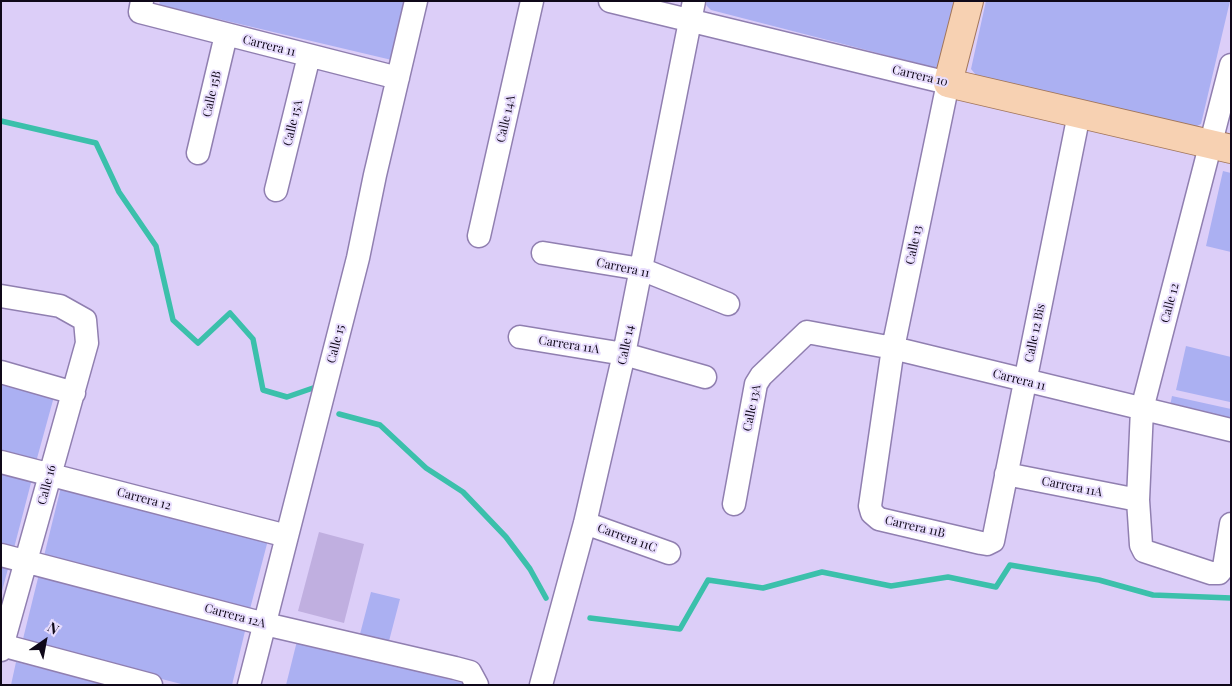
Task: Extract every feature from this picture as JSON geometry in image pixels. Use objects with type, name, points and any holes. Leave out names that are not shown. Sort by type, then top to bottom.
[{"type":"main road","name":"Calle 13","points":[[948,83],[969,1]]},
{"type":"main road","name":"Carrera 10","points":[[948,83],[1221,147]]},
{"type":"street","name":"Calle 15","points":[[248,685],[358,258],[416,1]]},
{"type":"street","name":"Calle 14A","points":[[479,236],[532,1]]},
{"type":"street","name":"Carrera 10","points":[[610,1],[692,11],[948,83]]},
{"type":"street","name":"Carrera 11","points":[[141,7],[226,35],[398,78]]},
{"type":"street","name":"Calle 14","points":[[542,685],[585,522],[624,354],[692,11]]},
{"type":"street","name":"Calle 15B","points":[[198,153],[226,35]]},
{"type":"street","name":"Calle 15A","points":[[276,190],[309,56]]},
{"type":"street","name":"Calle 12","points":[[1231,65],[1221,147],[1142,409],[1138,500],[1144,551],[1153,556],[1211,572],[1220,573],[1224,567],[1231,524]]},
{"type":"street","name":"Calle 13","points":[[873,492],[893,348],[948,83]]},
{"type":"street","name":"Calle 12 Bis","points":[[981,543],[993,541],[1079,114]]},
{"type":"street","name":"Carrera 11","points":[[543,253],[642,269],[728,304]]},
{"type":"street","name":"Calle 16","points":[[1,296],[60,306],[85,320],[87,342],[2,647]]},
{"type":"street","name":"Carrera 11","points":[[807,332],[893,348],[1231,430]]},
{"type":"street","name":"Calle 13A","points":[[734,504],[756,384],[761,376],[807,332]]},
{"type":"street","name":"Carrera 11A","points":[[520,337],[624,354],[706,377]]},
{"type":"street","points":[[1,372],[74,393]]},
{"type":"street","name":"Carrera 12","points":[[1,462],[287,536]]},
{"type":"street","name":"Carrera 11A","points":[[1006,474],[1138,500]]},
{"type":"street","name":"Carrera 11B","points":[[873,492],[870,506],[872,513],[879,519],[981,543]]},
{"type":"street","name":"Carrera 11C","points":[[585,522],[668,553]]},
{"type":"street","name":"Carrera 12A","points":[[1,555],[474,678]]},
{"type":"street","points":[[2,647],[151,685]]},
{"type":"shaded area","points":[[319,532],[364,544],[344,623],[298,611]]},
{"type":"building","points":[[160,1],[410,1],[396,61],[159,5]]},
{"type":"building","points":[[707,1],[954,1],[939,64],[936,68],[711,10],[706,5]]},
{"type":"building","points":[[986,1],[1230,1],[1201,124],[1195,127],[976,75],[971,69]]},
{"type":"building","points":[[1223,171],[1231,173],[1231,252],[1206,246]]},
{"type":"building","points":[[1186,346],[1231,357],[1230,402],[1176,390]]},
{"type":"building","points":[[1,379],[55,393],[36,462],[1,452]]},
{"type":"building","points":[[1172,396],[1231,409],[1231,420],[1170,406]]},
{"type":"building","points":[[1,471],[32,479],[14,548],[1,545]]},
{"type":"building","points":[[61,487],[268,540],[250,609],[44,556]]},
{"type":"building","points":[[1,563],[9,565],[2,591],[1,591]]},
{"type":"building","points":[[39,574],[246,627],[232,685],[185,685],[22,643]]},
{"type":"building","points":[[371,592],[400,599],[389,641],[360,634]]},
{"type":"building","points":[[297,641],[467,684],[467,685],[286,685]]},
{"type":"building","points":[[16,662],[103,684],[103,685],[11,685]]},
{"type":"waterway","points":[[1,121],[96,143],[119,192],[156,246],[173,320],[198,343],[230,313],[253,339],[263,390],[287,397],[313,388]]},
{"type":"waterway","points":[[339,414],[380,425],[426,468],[463,492],[506,537],[530,569],[546,598]]},
{"type":"waterway","points":[[590,618],[680,629],[708,580],[763,588],[822,572],[891,586],[948,577],[996,587],[1010,565],[1099,580],[1153,595],[1231,598]]}]
